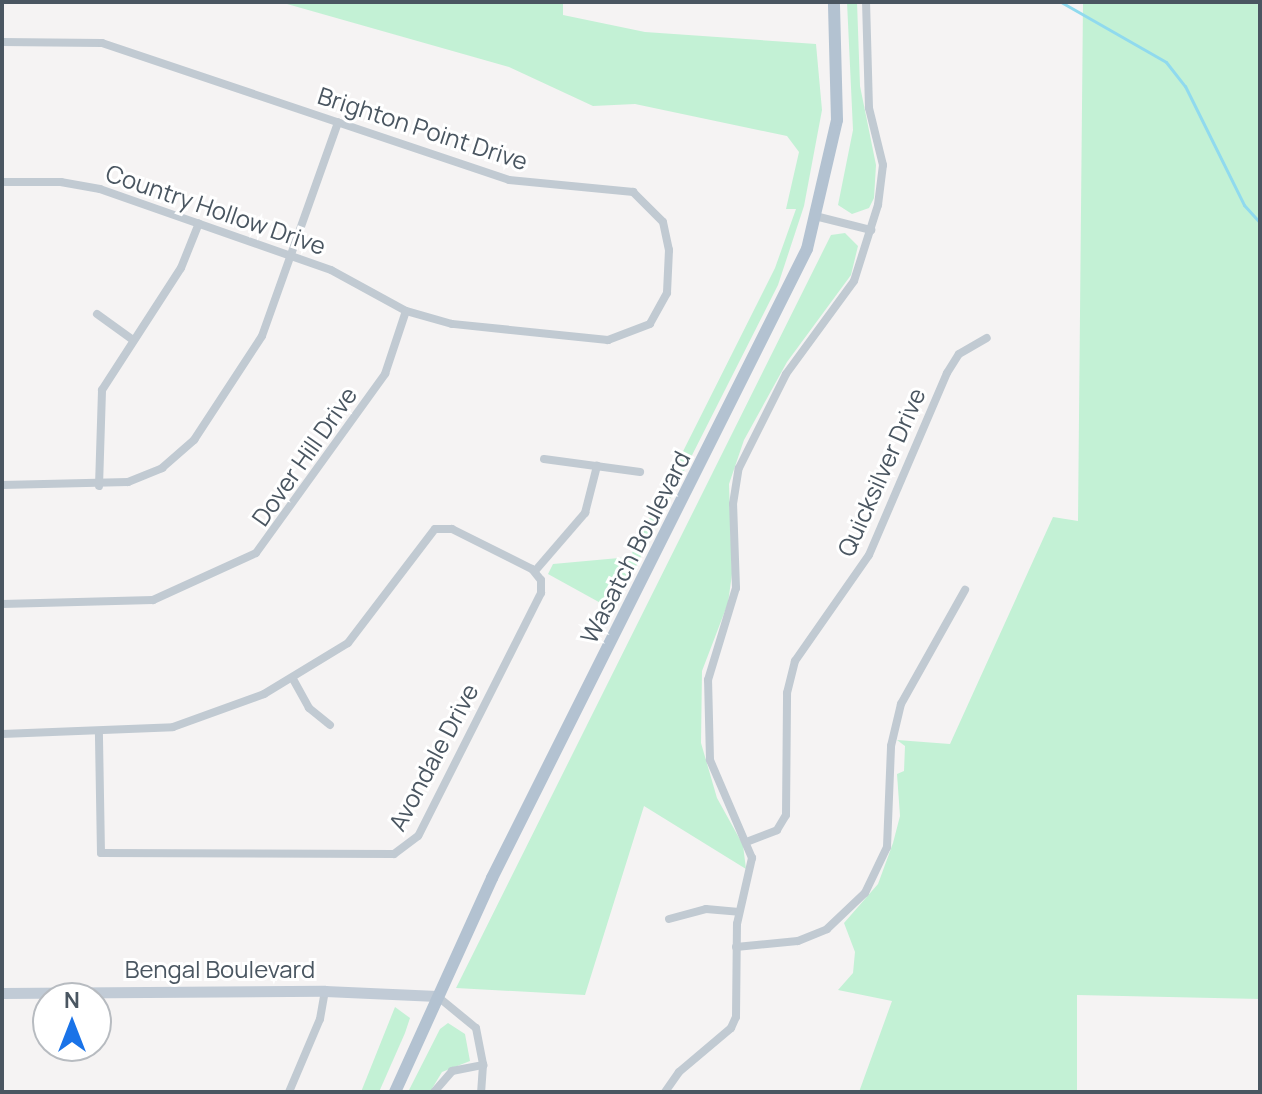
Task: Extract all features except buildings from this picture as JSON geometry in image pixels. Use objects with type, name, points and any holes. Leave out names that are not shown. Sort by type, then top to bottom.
[{"type":"main road","name":"Wasatch Boulevard","points":[[395,1092],[437,996],[793,284],[819,217],[838,111],[834,2]]},
{"type":"main road","name":"Bengal Boulevard","points":[[2,993],[325,991],[437,996]]},
{"type":"street","points":[[665,1092],[679,1072],[731,1028],[737,1003],[736,947],[739,912],[751,875],[749,841],[716,779],[708,740],[709,668],[732,607],[738,568],[735,485],[745,451],[786,374],[854,281],[871,230],[883,165],[869,108],[866,2]]},
{"type":"street","name":"Brighton Point Drive","points":[[2,42],[102,43],[524,184],[621,188],[644,198],[663,222],[669,250],[663,304],[650,324],[623,338],[513,332],[406,311]]},
{"type":"street","points":[[2,485],[99,486],[142,477],[179,456],[194,440],[252,355],[292,256],[338,122]]},
{"type":"street","name":"Country Hollow Drive","points":[[2,182],[85,185],[356,281],[406,311]]},
{"type":"street","points":[[819,217],[871,230]]},
{"type":"street","points":[[99,486],[102,390],[181,268],[199,223]]},
{"type":"street","name":"Dover Hill Drive","points":[[2,604],[153,600],[256,553],[385,374],[406,311]]},
{"type":"street","points":[[97,314],[133,340]]},
{"type":"street","name":"Quicksilver Drive","points":[[749,841],[777,830],[786,815],[787,693],[795,661],[881,532],[947,373],[959,354],[987,338]]},
{"type":"street","points":[[544,459],[640,472]]},
{"type":"street","points":[[2,734],[99,733],[203,719],[293,679],[332,656],[363,628],[427,536],[440,528],[535,571],[585,513],[597,466]]},
{"type":"street","name":"Avondale Drive","points":[[99,733],[101,853],[384,857],[402,851],[418,836],[541,593],[541,580],[535,571]]},
{"type":"street","points":[[736,947],[798,941],[827,929],[865,893],[887,847],[891,746],[901,704],[965,590]]},
{"type":"street","points":[[293,679],[309,708],[330,725]]},
{"type":"street","points":[[669,919],[706,909],[739,912]]},
{"type":"street","points":[[289,1092],[320,1019],[325,991]]},
{"type":"street","points":[[437,996],[476,1028],[483,1065],[481,1092]]},
{"type":"street","points":[[434,1092],[452,1071],[483,1065]]},
{"type":"green space","points":[[280,2],[563,2],[563,15],[645,32],[816,44],[822,110],[804,206],[778,285],[631,576],[606,606],[548,574],[553,564],[630,557],[775,268],[796,209],[786,209],[799,152],[787,136],[635,104],[593,106],[509,67]]},
{"type":"green space","points":[[847,2],[857,2],[860,86],[876,165],[874,198],[869,208],[852,214],[838,205],[853,130]]},
{"type":"green space","points":[[1083,2],[1260,2],[1260,999],[1077,995],[1077,1092],[859,1092],[892,1001],[838,990],[853,973],[855,952],[844,923],[878,884],[893,843],[900,816],[897,774],[904,771],[905,746],[897,740],[950,744],[1053,517],[1078,521]]},
{"type":"green space","points":[[845,233],[858,246],[851,275],[787,362],[744,440],[729,484],[732,574],[728,603],[702,671],[701,743],[717,798],[743,845],[746,869],[644,806],[585,995],[456,988],[831,235]]},
{"type":"green space","points":[[395,1007],[410,1018],[405,1033],[379,1092],[361,1092]]},
{"type":"green space","points":[[448,1023],[465,1034],[470,1061],[442,1072],[430,1092],[408,1092],[440,1029]]},
{"type":"waterway","points":[[1061,2],[1166,62],[1185,86],[1244,205],[1260,223]]}]
